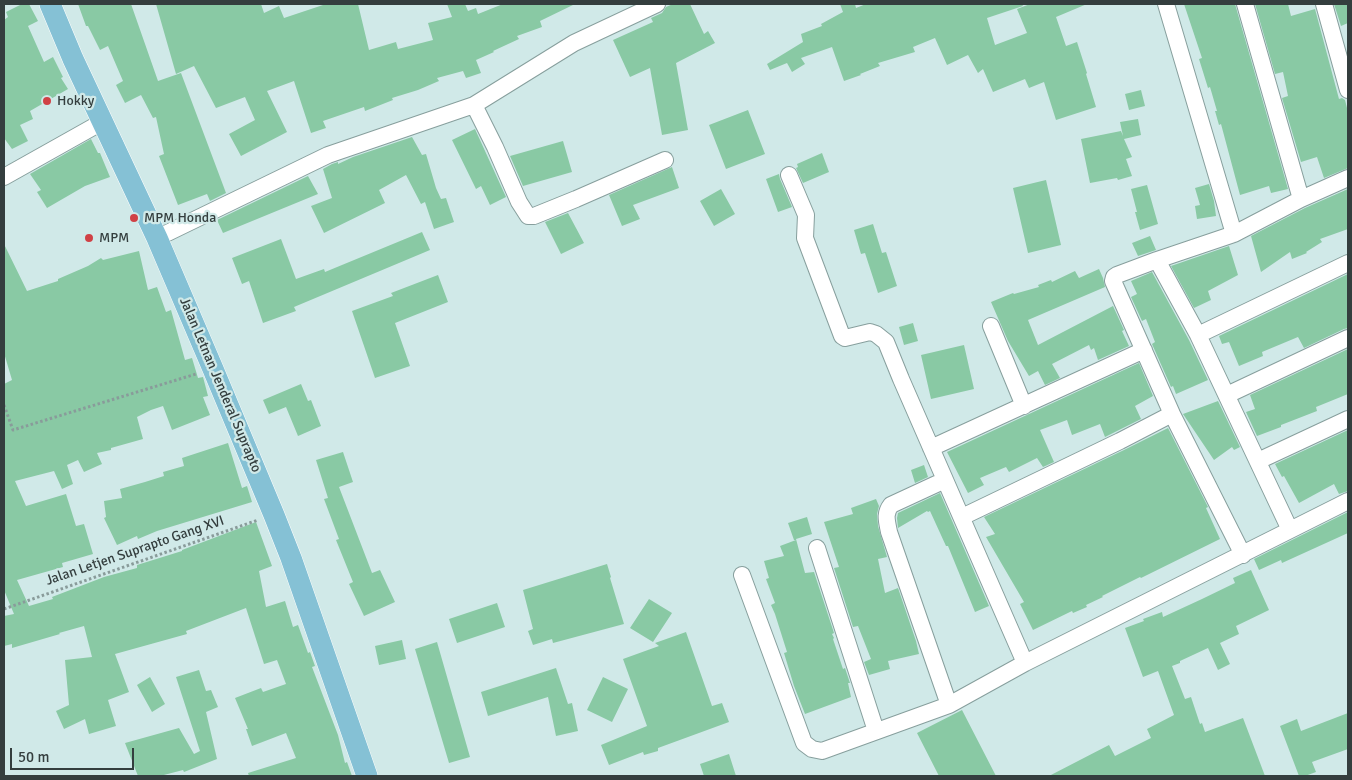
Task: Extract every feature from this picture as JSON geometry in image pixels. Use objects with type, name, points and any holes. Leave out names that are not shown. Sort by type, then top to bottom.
[{"type":"main road","name":"Jalan Letnan Jenderal Suprapto","points":[[50,4],[102,122],[157,238],[274,515],[291,558],[367,776]]},
{"type":"street","points":[[157,238],[328,155],[474,105],[574,43],[657,4]]},
{"type":"street","points":[[1166,4],[1234,234]]},
{"type":"street","points":[[1245,4],[1301,199]]},
{"type":"street","points":[[1324,4],[1348,90]]},
{"type":"street","points":[[474,105],[519,202],[528,216],[534,216],[576,199],[665,160]]},
{"type":"street","points":[[4,177],[102,122]]},
{"type":"street","points":[[789,175],[806,215],[805,238],[842,336],[849,338],[870,332],[886,342],[900,379],[1025,663]]},
{"type":"street","points":[[1242,555],[1172,414],[1113,281],[1114,277],[1234,234],[1301,199],[1348,178]]},
{"type":"street","points":[[1157,260],[1198,335],[1290,530]]},
{"type":"street","points":[[1198,335],[1348,263]]},
{"type":"street","points":[[991,326],[1024,406]]},
{"type":"street","points":[[1228,396],[1348,338]]},
{"type":"street","points":[[932,448],[1144,350]]},
{"type":"street","points":[[962,517],[1172,414]]},
{"type":"street","points":[[1258,461],[1348,419]]},
{"type":"street","points":[[946,480],[891,505],[887,510],[886,516],[889,532],[949,705]]},
{"type":"street","points":[[742,575],[804,743],[812,749],[822,751],[949,705],[1025,663],[1348,501]]},
{"type":"street","points":[[816,548],[876,731]]},
{"type":"path","points":[[4,405],[13,430],[213,369]]},
{"type":"path","name":"Jalan Letjen Suprapto Gang XVI","points":[[4,608],[274,515]]},
{"type":"building","points":[[22,4],[29,4],[38,21],[28,26],[44,62],[53,57],[63,77],[61,78],[68,89],[30,111],[33,119],[20,125],[28,141],[12,149],[4,138],[4,20],[8,17],[6,12]]},
{"type":"building","points":[[78,4],[131,4],[158,81],[181,73],[226,193],[210,201],[207,194],[178,205],[159,156],[164,154],[156,117],[153,118],[141,95],[125,103],[116,85],[123,81],[108,46],[100,50],[88,26],[86,26]]},
{"type":"building","points":[[156,4],[261,4],[264,13],[279,6],[284,18],[326,4],[358,4],[369,50],[396,42],[398,49],[433,40],[428,23],[452,17],[447,4],[465,4],[468,11],[476,8],[478,14],[503,4],[575,4],[540,21],[542,27],[517,36],[519,39],[476,60],[481,73],[466,78],[463,71],[437,78],[439,81],[392,98],[393,100],[365,111],[364,107],[323,121],[326,128],[311,133],[294,81],[267,91],[287,132],[241,156],[229,134],[255,120],[245,97],[216,108],[194,66],[176,74]]},
{"type":"building","points":[[673,4],[690,4],[704,34],[708,31],[715,43],[676,63],[688,130],[662,135],[650,68],[630,77],[613,40],[653,22],[651,18],[662,13],[666,7]]},
{"type":"building","points":[[840,4],[855,4],[856,8],[866,4],[1022,4],[1023,6],[987,18],[995,45],[1027,33],[1017,9],[1030,4],[1087,4],[1056,17],[1066,46],[1077,42],[1096,107],[1056,120],[1044,82],[1029,88],[1025,79],[993,92],[983,69],[978,73],[968,55],[947,65],[935,38],[913,47],[915,52],[878,63],[880,66],[844,81],[832,47],[801,58],[805,64],[792,72],[787,63],[770,70],[767,64],[803,42],[801,34],[822,26],[821,24],[843,12]]},
{"type":"building","points":[[1184,4],[1235,4],[1288,189],[1271,193],[1269,186],[1240,195],[1221,124],[1219,125],[1215,111],[1217,111],[1210,87],[1208,88],[1199,59],[1202,58]]},
{"type":"building","points":[[1255,4],[1288,4],[1291,16],[1315,9],[1339,99],[1345,100],[1348,112],[1348,168],[1324,178],[1317,157],[1301,162],[1282,98],[1288,96],[1283,72],[1275,74]]},
{"type":"building","points":[[1334,4],[1348,4],[1348,23],[1341,26]]},
{"type":"building","points":[[1141,90],[1145,106],[1129,110],[1125,94]]},
{"type":"building","points":[[748,110],[765,154],[726,169],[709,125]]},
{"type":"building","points":[[1138,119],[1141,135],[1124,139],[1132,157],[1126,159],[1132,176],[1118,180],[1117,178],[1090,183],[1081,139],[1121,131],[1123,136],[1120,122]]},
{"type":"building","points":[[475,129],[506,197],[490,205],[481,186],[476,189],[452,140]]},
{"type":"building","points":[[412,137],[422,155],[426,154],[436,188],[441,199],[446,198],[454,222],[434,229],[425,202],[421,204],[406,175],[379,190],[385,203],[324,233],[311,206],[332,198],[323,169],[332,164],[338,162],[338,164]]},
{"type":"building","points":[[91,139],[98,153],[100,153],[110,177],[85,186],[47,208],[37,192],[41,190],[30,174]]},
{"type":"building","points":[[563,141],[572,172],[523,186],[510,156]]},
{"type":"building","points":[[822,153],[829,172],[803,183],[796,168],[798,167],[797,164]]},
{"type":"building","points":[[672,167],[679,188],[633,205],[640,219],[622,226],[609,195]]},
{"type":"building","points":[[779,174],[792,207],[778,212],[766,179]]},
{"type":"building","points":[[308,176],[318,194],[223,233],[217,220]]},
{"type":"building","points":[[1046,180],[1061,245],[1028,253],[1013,188]]},
{"type":"building","points":[[1209,184],[1216,216],[1197,219],[1195,206],[1200,205],[1195,188]]},
{"type":"building","points":[[1147,185],[1158,224],[1140,230],[1131,189]]},
{"type":"building","points":[[721,189],[735,214],[714,226],[700,201]]},
{"type":"building","points":[[1348,189],[1348,229],[1320,239],[1322,242],[1307,253],[1292,259],[1290,252],[1261,272],[1251,236],[1305,208]]},
{"type":"building","points":[[568,213],[584,243],[561,254],[545,222]]},
{"type":"building","points":[[873,224],[882,253],[886,252],[897,286],[878,293],[865,253],[861,254],[854,230]]},
{"type":"building","points":[[422,232],[430,250],[294,307],[296,311],[263,323],[249,281],[242,284],[232,258],[281,239],[296,279],[324,269],[325,272]]},
{"type":"building","points":[[1150,236],[1156,250],[1138,256],[1132,243]]},
{"type":"building","points":[[4,244],[27,291],[58,281],[58,279],[101,258],[103,260],[139,251],[148,290],[157,287],[166,312],[171,310],[185,360],[192,358],[198,378],[203,377],[208,396],[203,397],[210,415],[172,430],[163,406],[151,410],[137,417],[143,439],[97,453],[102,464],[84,472],[78,460],[67,465],[73,484],[62,489],[54,471],[15,481],[26,506],[66,494],[76,526],[84,524],[93,554],[62,563],[63,567],[17,580],[29,606],[53,599],[52,597],[104,577],[137,568],[137,565],[182,551],[256,522],[272,566],[259,571],[266,607],[285,601],[293,627],[298,625],[315,666],[312,667],[338,735],[345,763],[347,762],[352,776],[249,776],[248,773],[296,758],[286,733],[252,746],[246,729],[248,729],[235,698],[261,688],[263,692],[286,684],[277,660],[264,664],[246,608],[186,631],[187,634],[115,654],[129,692],[108,700],[116,726],[89,734],[85,719],[64,729],[56,711],[69,705],[65,660],[92,657],[84,626],[12,648],[12,644],[4,646],[4,616],[14,614],[4,590],[4,384],[12,380],[4,353]]},
{"type":"building","points":[[1229,246],[1238,275],[1208,291],[1211,300],[1194,308],[1171,266]]},
{"type":"building","points":[[1099,269],[1105,287],[1028,320],[1038,345],[1113,306],[1129,346],[1098,360],[1094,348],[1091,350],[1089,345],[1052,364],[1060,378],[1045,385],[1038,371],[1029,376],[1008,341],[991,302],[1013,293],[1039,287],[1038,285],[1051,280],[1052,282],[1075,271],[1079,278]]},
{"type":"building","points":[[1152,272],[1189,340],[1208,380],[1176,394],[1152,344],[1155,342],[1146,319],[1142,321],[1131,297],[1137,294],[1131,281]]},
{"type":"building","points":[[1348,274],[1348,328],[1304,348],[1298,337],[1262,352],[1263,356],[1239,366],[1229,342],[1222,344],[1219,336]]},
{"type":"building","points":[[438,275],[448,302],[395,323],[410,366],[375,378],[352,311],[393,296],[391,293]]},
{"type":"building","points":[[913,323],[918,341],[904,345],[899,327]]},
{"type":"building","points":[[964,345],[974,389],[931,399],[921,355]]},
{"type":"building","points":[[1348,349],[1348,394],[1316,407],[1317,411],[1257,436],[1246,412],[1255,409],[1250,395]]},
{"type":"building","points":[[1139,363],[1153,396],[1135,406],[1141,419],[1105,437],[1100,424],[1072,435],[1067,420],[1040,430],[1054,462],[1043,467],[1037,458],[1009,472],[1006,467],[980,478],[984,485],[968,493],[947,452]]},
{"type":"building","points":[[301,384],[308,401],[311,400],[321,426],[298,436],[286,407],[269,414],[263,400]]},
{"type":"building","points":[[1218,401],[1240,447],[1234,450],[1232,447],[1214,460],[1183,414]]},
{"type":"building","points":[[1168,428],[1208,507],[1206,508],[1220,539],[1102,596],[1086,605],[1087,607],[1073,613],[1072,611],[1033,630],[1020,604],[1024,602],[986,537],[995,534],[984,517]]},
{"type":"building","points":[[1348,430],[1348,491],[1339,494],[1334,484],[1299,503],[1275,464]]},
{"type":"building","points":[[228,443],[242,488],[247,486],[252,502],[157,531],[138,539],[137,536],[117,545],[104,518],[106,517],[104,501],[122,498],[120,489],[164,476],[163,472],[184,466],[182,458]]},
{"type":"building","points":[[343,452],[353,482],[339,487],[372,573],[380,570],[395,602],[364,616],[349,584],[353,582],[336,540],[339,539],[324,499],[328,498],[316,460]]},
{"type":"building","points":[[924,465],[928,477],[915,483],[911,470]]},
{"type":"building","points":[[940,493],[989,606],[975,612],[948,546],[946,546],[930,511],[898,528],[898,513]]},
{"type":"building","points":[[876,499],[879,506],[877,514],[878,526],[887,557],[878,559],[885,593],[898,588],[919,654],[888,661],[890,669],[869,675],[864,662],[871,659],[858,626],[853,627],[834,568],[839,567],[824,522],[853,514],[851,508]]},
{"type":"building","points":[[1348,512],[1348,533],[1282,563],[1281,560],[1259,570],[1254,559]]},
{"type":"building","points":[[807,517],[812,534],[796,539],[805,573],[814,572],[834,633],[832,634],[833,639],[850,683],[848,683],[851,697],[805,714],[794,686],[784,653],[787,652],[771,605],[775,603],[766,579],[769,578],[764,561],[784,556],[780,546],[796,540],[794,540],[788,523]]},
{"type":"building","points":[[607,564],[624,624],[553,643],[552,639],[533,645],[528,631],[533,629],[523,590]]},
{"type":"building","points":[[1251,570],[1269,610],[1236,626],[1239,634],[1220,643],[1230,664],[1218,670],[1208,648],[1172,666],[1185,699],[1191,697],[1200,724],[1202,723],[1205,732],[1243,718],[1265,776],[1049,776],[1109,745],[1115,756],[1151,738],[1147,729],[1174,715],[1158,671],[1143,677],[1125,628],[1162,612],[1163,617],[1235,583],[1233,578]]},
{"type":"building","points":[[649,599],[672,613],[653,642],[630,628]]},
{"type":"building","points":[[497,603],[505,627],[457,643],[449,619]]},
{"type":"building","points":[[686,632],[712,706],[722,703],[729,722],[658,748],[658,751],[644,755],[643,752],[609,765],[601,745],[647,726],[623,659],[659,646],[655,643]]},
{"type":"building","points":[[402,640],[406,659],[379,665],[375,646]]},
{"type":"building","points":[[437,642],[470,757],[449,763],[415,649]]},
{"type":"building","points":[[556,668],[568,704],[572,703],[578,731],[556,736],[548,697],[488,716],[481,692]]},
{"type":"building","points":[[199,670],[206,691],[211,690],[218,707],[206,712],[217,759],[184,772],[183,770],[160,776],[138,776],[125,743],[179,728],[194,754],[200,751],[176,677]]},
{"type":"building","points":[[150,677],[165,704],[152,712],[137,685]]},
{"type":"building","points":[[603,677],[628,689],[612,722],[587,710]]},
{"type":"building","points":[[962,710],[996,776],[939,776],[917,733]]},
{"type":"building","points":[[1348,713],[1348,749],[1312,762],[1316,772],[1299,776],[1280,726],[1297,719],[1301,731]]},
{"type":"building","points":[[729,754],[736,776],[704,776],[700,764]]},
{"type":"place","name":"Hokky","points":[[47,101]]},
{"type":"place","name":"MPM Honda","points":[[134,218]]},
{"type":"place","name":"MPM","points":[[89,238]]}]
